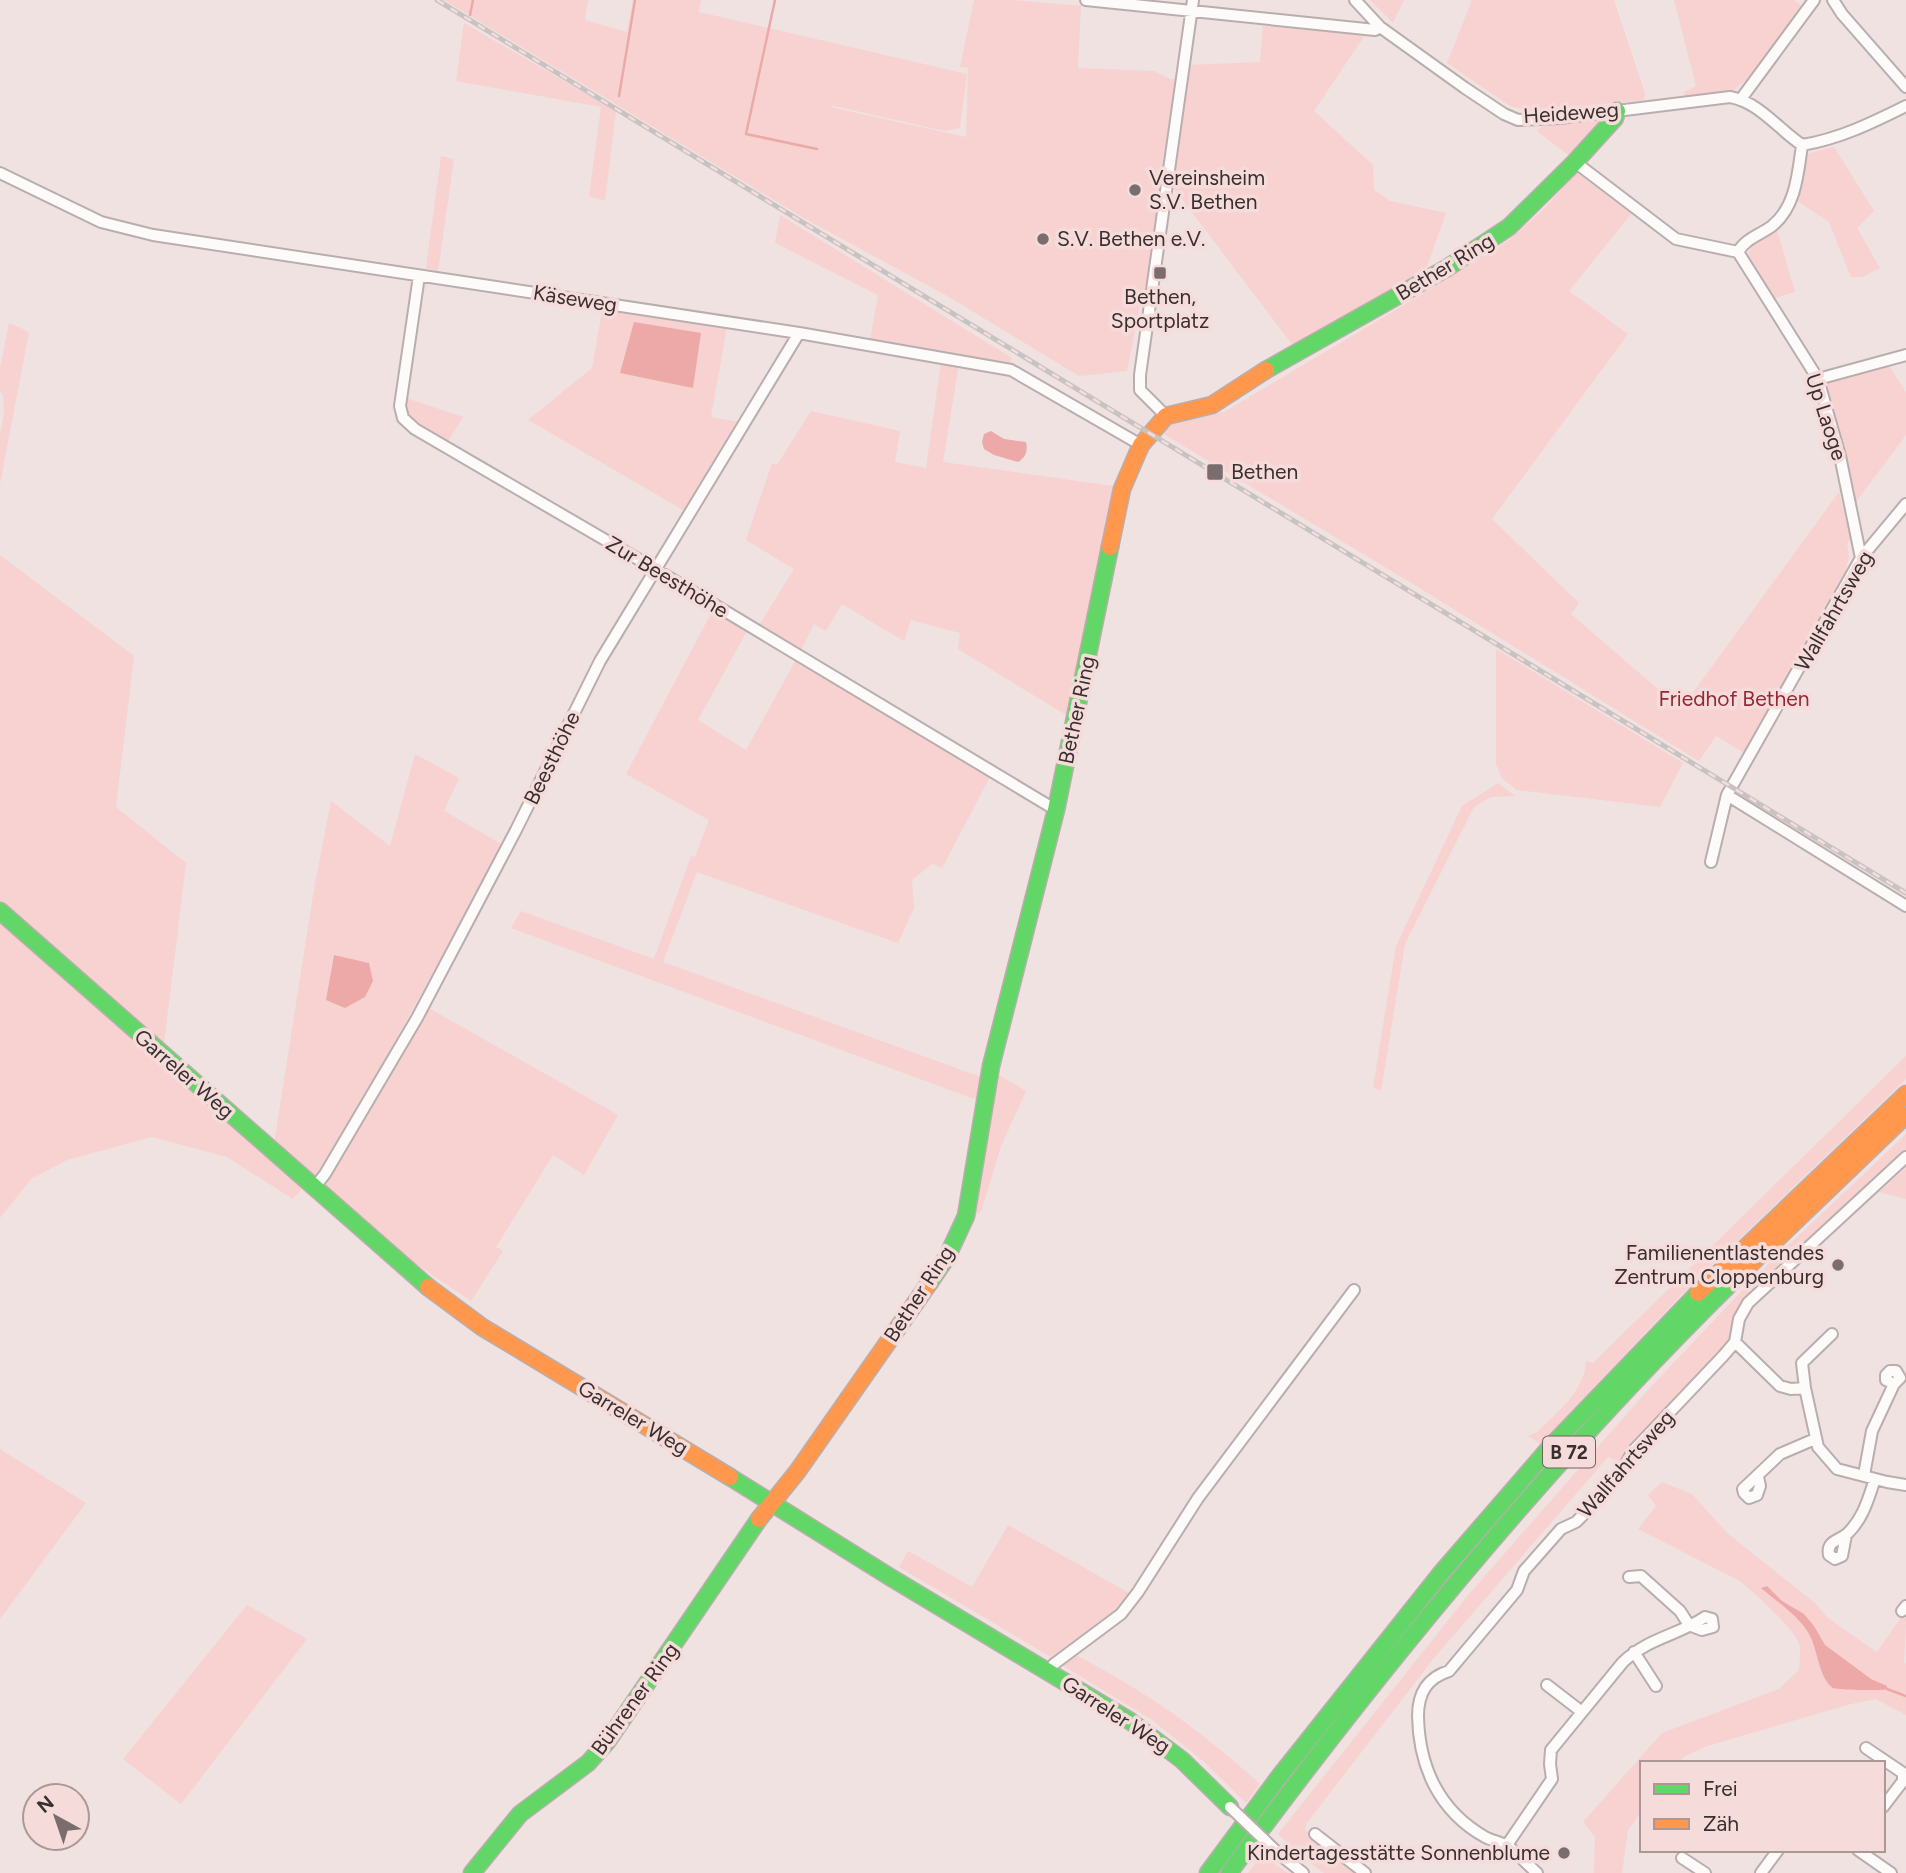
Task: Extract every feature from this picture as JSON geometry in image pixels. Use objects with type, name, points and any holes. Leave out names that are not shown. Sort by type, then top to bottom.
[{"type":"main road","name":"Bether Ring","points":[[772,1503],[797,1472],[947,1256],[965,1216],[991,1066],[1056,810],[1122,489],[1141,445],[1166,416],[1212,405],[1273,366],[1447,268],[1509,227],[1575,162],[1615,118],[1617,111]]},
{"type":"main road","name":"Garreler Weg","points":[[0,911],[427,1286],[482,1327],[1157,1740],[1182,1760],[1230,1807]]},
{"type":"main road","name":"B 72","points":[[1208,1873],[1254,1810],[1442,1572],[1514,1490],[1687,1304],[1805,1187],[1906,1094]]},
{"type":"main road","name":"B 72","points":[[1229,1873],[1349,1714],[1442,1598],[1564,1457],[1698,1315],[1814,1199],[1906,1115]]},
{"type":"main road","name":"Bührener Ring","points":[[472,1873],[520,1814],[588,1763],[607,1742],[772,1503]]},
{"type":"street","points":[[1086,0],[1375,30],[1380,27]]},
{"type":"street","points":[[1166,416],[1140,390],[1140,375],[1193,0]]},
{"type":"street","name":"Heideweg","points":[[1355,0],[1380,27],[1465,88],[1518,120],[1560,118],[1730,97],[1741,99]]},
{"type":"street","points":[[1814,0],[1741,99],[1755,106],[1801,145],[1819,142],[1868,125],[1906,106]]},
{"type":"street","points":[[1833,0],[1849,23],[1906,87]]},
{"type":"street","points":[[1575,162],[1676,239],[1738,252],[1743,243],[1772,226],[1786,212],[1793,197],[1801,145]]},
{"type":"street","name":"Käseweg","points":[[0,173],[101,222],[153,235],[799,333],[1011,370],[1141,445]]},
{"type":"street","name":"Up Laoge","points":[[1738,252],[1818,379],[1840,456],[1861,558]]},
{"type":"street","name":"Zur Beesthöhe","points":[[419,276],[400,407],[402,418],[415,429],[655,569],[1056,810]]},
{"type":"street","name":"Beesthöhe","points":[[314,1188],[325,1174],[417,1018],[516,830],[600,661],[799,333]]},
{"type":"street","points":[[1818,379],[1906,355]]},
{"type":"street","name":"Wallfahrtsweg","points":[[1711,862],[1727,795],[1861,558],[1906,504]]},
{"type":"street","points":[[1727,795],[1906,906]]},
{"type":"street","name":"Wallfahrtsweg","points":[[1537,1873],[1507,1845],[1485,1837],[1447,1807],[1437,1794],[1419,1738],[1418,1702],[1422,1692],[1436,1676],[1449,1671],[1517,1590],[1524,1571],[1561,1529],[1576,1522],[1585,1513],[1623,1469],[1633,1451],[1735,1342],[1739,1320],[1748,1303],[1906,1157]]},
{"type":"street","points":[[1048,1671],[1121,1614],[1138,1592],[1198,1497],[1354,1290]]},
{"type":"street","points":[[1832,1334],[1802,1363],[1818,1447],[1837,1469],[1906,1485]]},
{"type":"street","points":[[1735,1342],[1780,1386],[1791,1389],[1805,1388]]},
{"type":"street","points":[[1846,1535],[1865,1511],[1872,1431],[1894,1384]]},
{"type":"street","points":[[1758,1477],[1780,1454],[1815,1438]]},
{"type":"street","points":[[1507,1845],[1552,1779],[1551,1750],[1581,1712],[1634,1652],[1689,1625],[1681,1611],[1641,1576],[1629,1577]]},
{"type":"street","points":[[1634,1652],[1656,1686]]},
{"type":"street","points":[[1547,1685],[1581,1712]]},
{"type":"street","points":[[1866,1748],[1903,1773],[1903,1781],[1885,1804]]},
{"type":"street","name":"Garreler Weg","points":[[1230,1807],[1303,1873]]},
{"type":"street","points":[[1315,1834],[1365,1873]]},
{"type":"street","points":[[1761,1873],[1777,1852]]},
{"type":"street","points":[[1861,1852],[1891,1873]]},
{"type":"street","points":[[1682,1858],[1705,1873]]},
{"type":"green space","points":[[444,0],[588,0],[585,20],[627,32],[633,0],[701,0],[699,12],[967,74],[960,128],[945,131],[830,107],[966,137],[968,68],[960,67],[974,0],[1014,0],[1081,6],[1078,68],[1154,71],[1170,79],[1177,79],[1146,293],[1142,294],[1127,371],[1079,376],[949,297],[802,217]]},
{"type":"green space","points":[[1370,0],[1404,0],[1393,23]]},
{"type":"green space","points":[[1472,0],[1614,0],[1645,93],[1644,100],[1531,111],[1510,106],[1447,63]]},
{"type":"green space","points":[[1674,0],[1794,0],[1802,6],[1751,76],[1733,91],[1685,97],[1684,92],[1696,86]]},
{"type":"green space","points":[[464,23],[616,111],[605,201],[589,196],[601,107],[456,81]]},
{"type":"green space","points":[[1263,26],[1365,35],[1314,111],[1373,165],[1374,190],[1390,201],[1446,213],[1424,275],[1294,347],[1172,186],[1189,65],[1260,62]]},
{"type":"green space","points":[[1606,118],[1571,157],[1537,131],[1543,125]]},
{"type":"green space","points":[[1834,147],[1874,211],[1857,228],[1880,268],[1862,277],[1851,277],[1829,222],[1796,200],[1807,154]]},
{"type":"green space","points":[[441,156],[454,159],[438,271],[426,268]]},
{"type":"green space","name":"Friedhof Bethen","points":[[1577,172],[1631,214],[1569,291],[1628,334],[1492,519],[1579,603],[1571,614],[1681,709],[1839,492],[1851,538],[1847,543],[1847,573],[1746,754],[1716,736],[1699,761],[1157,430],[1169,419],[1224,412],[1451,277],[1508,241],[1544,209]]},
{"type":"green space","points":[[780,215],[1012,358],[1010,365],[870,341],[878,295],[775,243]]},
{"type":"green space","points":[[1776,227],[1795,292],[1771,299],[1747,257],[1751,247]]},
{"type":"green space","points":[[603,306],[727,327],[711,417],[739,422],[685,511],[528,420],[592,368]]},
{"type":"green space","points":[[9,323],[29,332],[0,484],[0,434],[4,414],[0,369]]},
{"type":"green space","points":[[941,362],[959,364],[943,462],[1120,487],[1071,718],[958,649],[960,633],[911,620],[904,641],[842,604],[826,631],[814,624],[800,652],[758,627],[794,569],[746,540],[772,463],[777,465],[811,411],[900,431],[895,462],[926,468]]},
{"type":"green space","points":[[1887,363],[1906,392],[1906,435],[1855,503],[1844,454],[1822,381]]},
{"type":"green space","points":[[406,398],[463,417],[447,443],[407,415]]},
{"type":"green space","points":[[0,555],[134,656],[116,807],[186,863],[162,1060],[305,1185],[293,1199],[227,1157],[152,1137],[67,1160],[31,1179],[0,1218]]},
{"type":"green space","points":[[714,608],[748,629],[698,720],[746,750],[797,658],[991,775],[942,868],[932,864],[912,880],[914,908],[898,943],[697,872],[663,962],[981,1077],[977,1100],[511,928],[521,911],[654,959],[691,856],[695,857],[709,820],[626,774]]},
{"type":"green space","points":[[1496,649],[1683,763],[1660,807],[1517,790],[1502,778],[1496,764]]},
{"type":"green space","points":[[415,754],[459,778],[444,811],[503,845],[383,1063],[314,1179],[274,1144],[314,889],[331,801],[390,846]],"holes":[[[334,955],[369,963],[326,1000]]]},
{"type":"green space","points":[[1498,783],[1515,796],[1491,797],[1474,807],[1405,944],[1381,1091],[1373,1087],[1396,946],[1462,806]]},
{"type":"green space","points":[[427,1007],[618,1115],[584,1175],[553,1155],[496,1247],[503,1251],[471,1301],[410,1260],[323,1183]]},
{"type":"green space","points":[[1906,1056],[1906,1079],[1682,1294],[1540,1444],[1528,1436],[1537,1432],[1569,1400],[1581,1382],[1586,1361],[1593,1363]]},
{"type":"green space","points":[[995,1073],[1026,1091],[1001,1146],[981,1212],[969,1218]]},
{"type":"green space","points":[[1906,1134],[1906,1151],[1855,1196],[1740,1307],[1725,1347],[1620,1462],[1608,1457],[1434,1658],[1306,1824],[1305,1830],[1360,1873],[1324,1873],[1302,1857],[1278,1834],[1469,1594],[1647,1391],[1754,1278]]},
{"type":"green space","points":[[1906,1168],[1906,1199],[1879,1192]]},
{"type":"green space","points":[[0,1449],[86,1503],[0,1619]]},
{"type":"green space","points":[[1662,1482],[1692,1494],[1727,1533],[1815,1603],[1829,1619],[1877,1652],[1902,1616],[1906,1619],[1906,1715],[1876,1699],[1707,1746],[1680,1761],[1640,1761],[1640,1814],[1628,1830],[1622,1873],[1594,1873],[1595,1837],[1583,1822],[1662,1733],[1779,1689],[1799,1670],[1800,1647],[1797,1640],[1783,1622],[1740,1581],[1638,1529],[1656,1506],[1648,1495]]},
{"type":"green space","points":[[1008,1525],[1131,1594],[1117,1612],[1051,1657],[899,1567],[908,1551],[972,1587]]},
{"type":"green space","points":[[247,1605],[307,1639],[181,1804],[123,1759]]},
{"type":"green space","points":[[1074,1654],[1149,1697],[1237,1764],[1260,1784],[1246,1803],[1202,1760],[1152,1720],[1062,1665]]},
{"type":"green space","points":[[1268,1860],[1288,1873],[1248,1873],[1257,1861]]},
{"type":"shaded area","points":[[634,322],[701,333],[693,388],[620,373]]},
{"type":"shaded area","points":[[991,431],[1004,439],[1026,442],[1023,458],[1018,462],[984,449],[984,434]]},
{"type":"shaded area","points":[[334,955],[369,963],[373,981],[365,997],[345,1008],[326,1000]]},
{"type":"shaded area","points":[[1767,1586],[1782,1601],[1804,1614],[1825,1645],[1871,1679],[1887,1686],[1887,1689],[1833,1688],[1824,1677],[1809,1634],[1793,1615],[1761,1588]]},
{"type":"waterway","points":[[470,15],[473,0]]},
{"type":"waterway","points":[[619,96],[635,0]]},
{"type":"waterway","points":[[775,0],[746,134],[817,149]]},
{"type":"waterway","points":[[1887,1689],[1906,1696]]},
{"type":"railway","points":[[437,0],[1906,893]]},
{"type":"traffic: fast","points":[[1266,370],[1447,268],[1509,227],[1575,162],[1615,118],[1617,111]]},
{"type":"traffic: fast","points":[[930,1282],[947,1257],[966,1216],[991,1066],[1056,810],[1110,547]]},
{"type":"traffic: fast","points":[[0,911],[428,1287]]},
{"type":"traffic: fast","points":[[1229,1873],[1347,1718],[1469,1567],[1598,1421],[1733,1281]]},
{"type":"traffic: fast","points":[[1208,1873],[1279,1777],[1442,1572],[1551,1446],[1698,1293]]},
{"type":"traffic: fast","points":[[730,1477],[1130,1721],[1182,1760],[1230,1807]]},
{"type":"traffic: fast","points":[[472,1873],[520,1814],[588,1763],[607,1742],[759,1519]]},
{"type":"traffic: slow","points":[[1110,547],[1122,489],[1141,445],[1166,416],[1212,405],[1266,370]]},
{"type":"traffic: slow","points":[[1698,1293],[1906,1094]]},
{"type":"traffic: slow","points":[[1733,1281],[1906,1115]]},
{"type":"traffic: slow","points":[[759,1519],[797,1472],[930,1282]]},
{"type":"traffic: slow","points":[[428,1287],[482,1327],[730,1477]]},
{"type":"place","name":"Vereinsheim S.V. Bethen","points":[[1135,190]]},
{"type":"place","name":"S.V. Bethen e.V.","points":[[1043,239]]},
{"type":"place","name":"Bethen, Sportplatz","points":[[1160,273]]},
{"type":"place","name":"Bethen","points":[[1215,472]]},
{"type":"place","name":"Familienentlastendes Zentrum Cloppenburg","points":[[1838,1265]]},
{"type":"place","name":"Kindertagesstätte Sonnenblume","points":[[1564,1853]]}]
